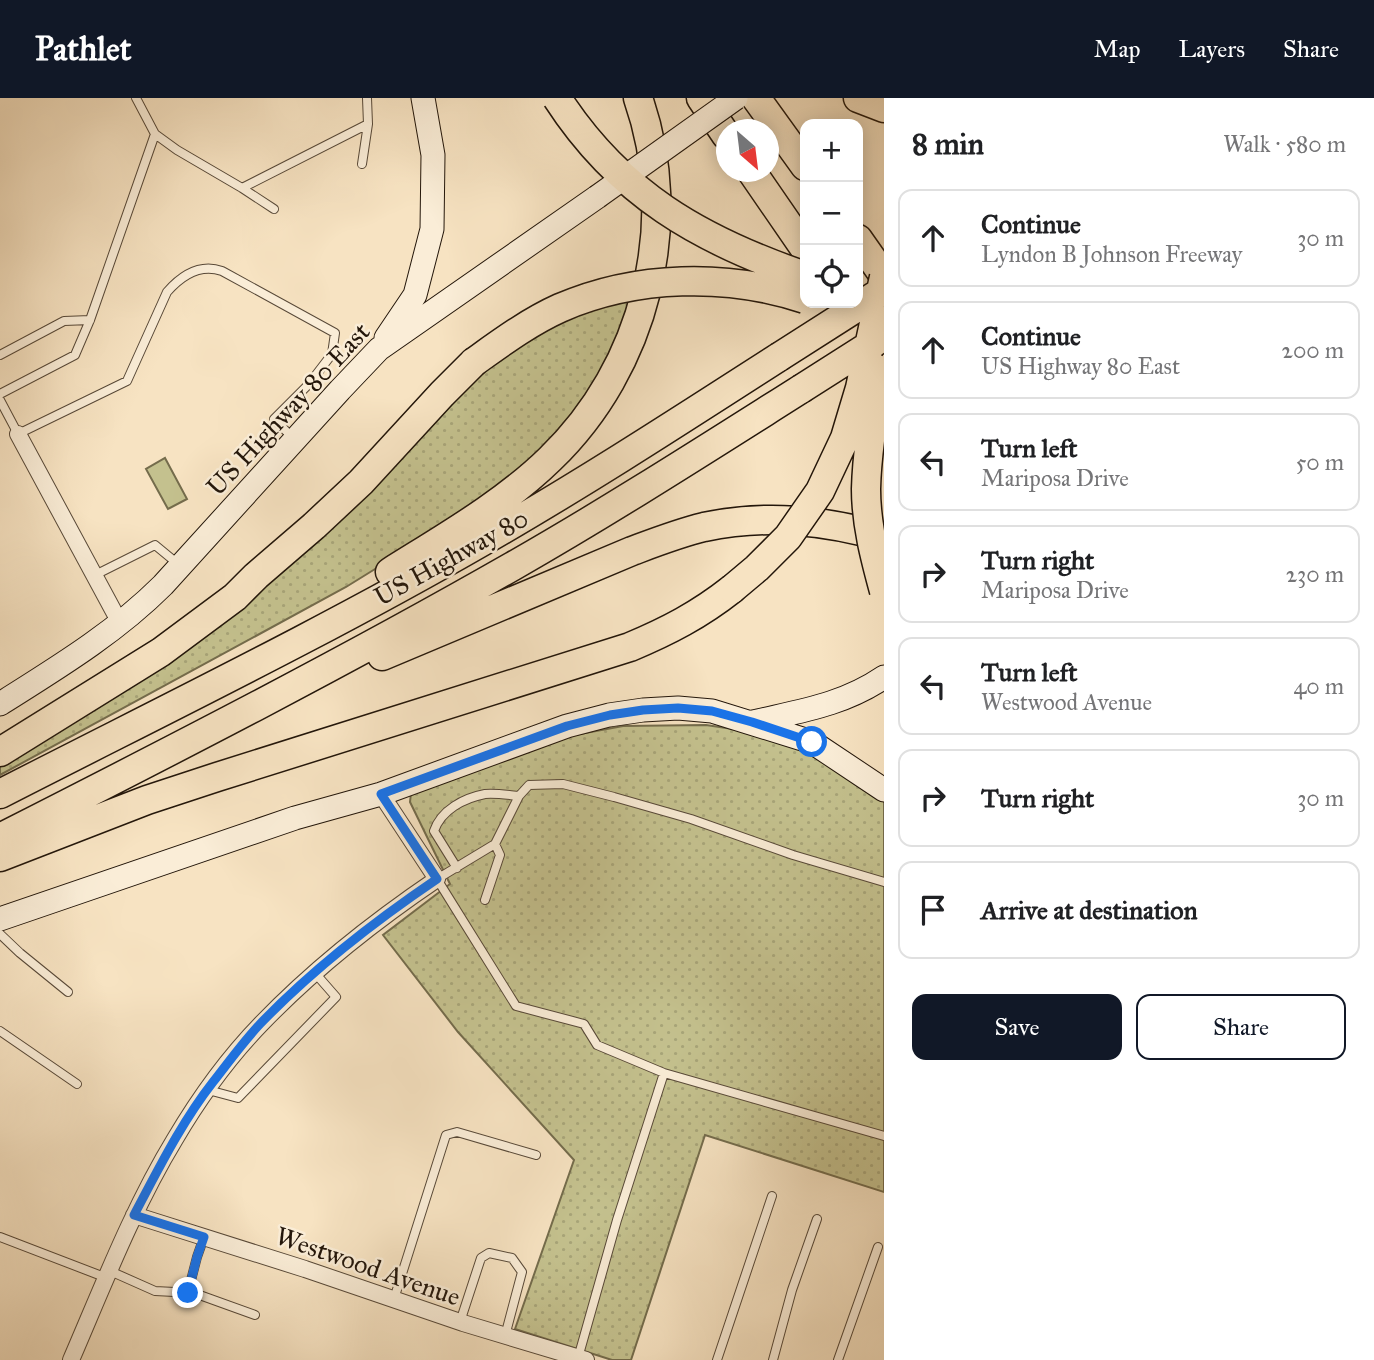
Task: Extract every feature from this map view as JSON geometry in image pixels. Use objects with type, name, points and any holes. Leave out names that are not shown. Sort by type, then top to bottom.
[{"type":"highway","points":[[556,98],[598,152],[642,194],[685,224],[734,249],[800,274]]},
{"type":"highway","points":[[271,656],[308,624],[432,546],[520,486],[564,446],[603,395],[635,329],[654,254],[657,202],[654,161],[638,98]]},
{"type":"highway","points":[[701,98],[716,120]]},
{"type":"highway","points":[[756,98],[800,159]]},
{"type":"highway","points":[[858,98],[884,108]]},
{"type":"highway","points":[[759,182],[802,245]]},
{"type":"highway","points":[[0,857],[147,800],[629,647],[661,634],[708,608],[788,537],[820,491],[845,438],[860,388],[884,276],[862,245]]},
{"type":"highway","points":[[0,752],[161,652],[235,597],[361,482],[474,362],[513,333],[561,308],[612,291],[676,281],[726,282],[756,286],[800,297]]},
{"type":"highway","name":"US Highway 80","points":[[0,794],[271,656],[483,541],[655,436],[884,290]]},
{"type":"highway","points":[[863,297],[884,304]]},
{"type":"highway","points":[[831,308],[884,326]]},
{"type":"highway","points":[[848,308],[884,358],[871,425],[866,490],[872,543],[884,591]]},
{"type":"highway","name":"US Highway 80","points":[[0,838],[266,702],[452,600],[597,517],[884,336]]},
{"type":"highway","points":[[266,702],[632,551],[703,527],[768,519],[808,521],[849,527],[884,537]]},
{"type":"highway","points":[[0,729],[122,663],[256,576]]},
{"type":"main road","points":[[379,349],[415,295],[432,229],[433,155],[424,98]]},
{"type":"main road","name":"US Highway 80 East","points":[[0,704],[64,664],[142,606],[379,349],[736,98]]},
{"type":"main road","points":[[752,722],[850,697],[878,681]]},
{"type":"main road","points":[[0,919],[295,818],[381,794],[567,726],[643,710],[678,708],[712,711],[752,722],[812,742],[884,790]]},
{"type":"street","points":[[18,434],[120,623]]},
{"type":"street","points":[[71,1360],[134,1215],[173,1141],[207,1090],[260,1025],[315,973],[437,879],[381,794]]},
{"type":"street","name":"Westwood Avenue","points":[[134,1215],[460,1322],[582,1359]]},
{"type":"lane","points":[[136,98],[155,134],[274,209]]},
{"type":"lane","points":[[362,164],[368,124],[368,98]]},
{"type":"lane","points":[[242,188],[368,124]]},
{"type":"lane","points":[[0,394],[75,355],[90,320],[155,134]]},
{"type":"lane","points":[[0,400],[18,434],[127,381],[167,292],[191,272],[215,268],[335,333],[332,354],[309,384],[274,419],[295,440]]},
{"type":"lane","points":[[0,355],[64,321],[90,320]]},
{"type":"lane","points":[[95,575],[155,545],[180,566]]},
{"type":"lane","points":[[884,882],[793,855],[691,819],[563,784],[529,785],[519,796],[495,844],[437,879],[516,1006],[584,1024],[597,1045],[664,1073],[884,1136]]},
{"type":"lane","points":[[457,868],[434,831],[437,822],[458,803],[487,794],[519,796]]},
{"type":"lane","points":[[485,900],[500,855],[495,844]]},
{"type":"lane","points":[[0,934],[68,992]]},
{"type":"lane","points":[[207,1090],[237,1098],[335,997],[315,973]]},
{"type":"lane","points":[[0,1031],[77,1084]]},
{"type":"lane","points":[[582,1359],[618,1220],[664,1073]]},
{"type":"lane","points":[[394,1300],[446,1135],[457,1132],[536,1155]]},
{"type":"lane","points":[[717,1360],[772,1196]]},
{"type":"lane","points":[[772,1360],[817,1219]]},
{"type":"lane","points":[[0,1237],[155,1291],[194,1293],[255,1315]]},
{"type":"lane","points":[[188,1293],[204,1237]]},
{"type":"lane","points":[[838,1360],[878,1247]]},
{"type":"lane","points":[[460,1322],[481,1258],[489,1254],[512,1258],[522,1272],[505,1336]]},
{"type":"shaded area","points":[[637,295],[624,337],[563,435],[472,509],[346,587],[0,775],[0,761],[97,702],[473,372],[529,332]]},
{"type":"shaded area","points":[[165,458],[187,499],[168,509],[146,469]]},
{"type":"shaded area","points":[[706,725],[760,733],[803,749],[884,798],[884,1192],[705,1135],[631,1360],[612,1360],[515,1329],[574,1160],[458,1032],[383,935],[450,884],[410,802],[411,793],[569,736],[623,726]]},
{"type":"route","points":[[188,1293],[204,1237],[134,1215],[173,1141],[212,1083],[260,1025],[319,970],[437,879],[381,794],[567,726],[643,710],[678,708],[712,711],[812,742]]}]
